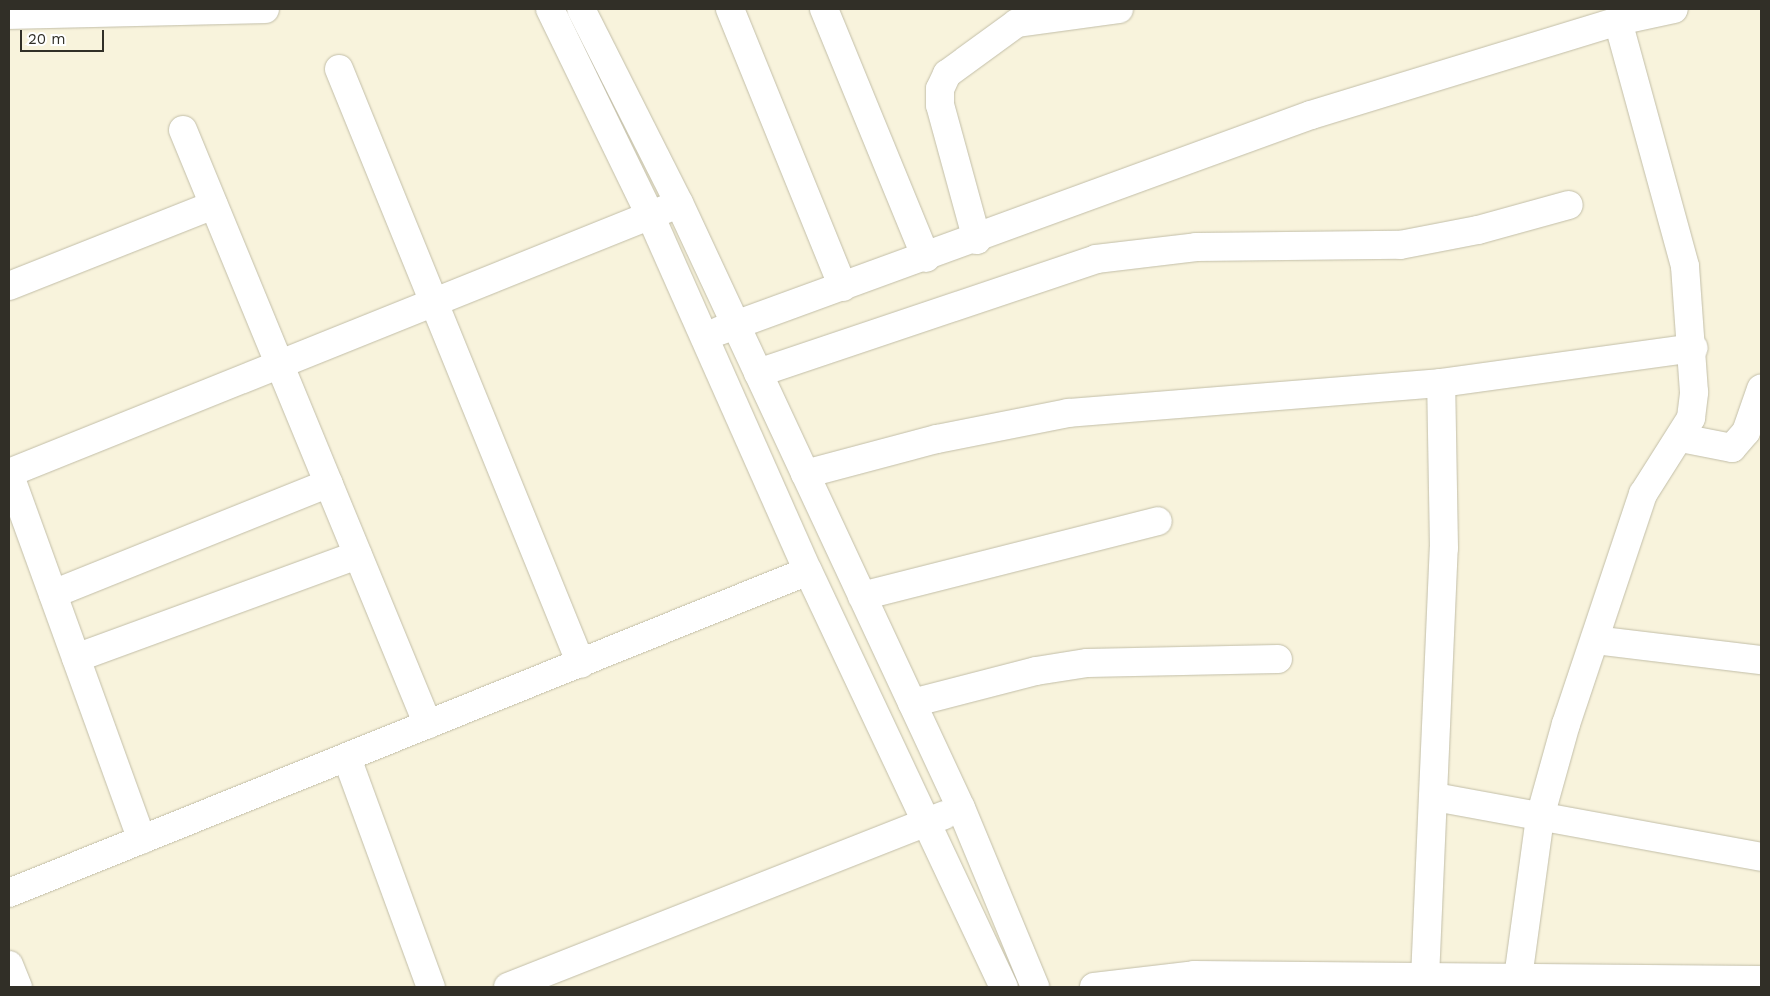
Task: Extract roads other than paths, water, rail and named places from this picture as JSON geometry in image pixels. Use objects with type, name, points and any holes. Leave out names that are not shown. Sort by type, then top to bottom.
[{"type":"street","points":[[9,15],[265,9]]},
{"type":"street","points":[[550,9],[650,215],[808,571],[928,822],[1004,987]]},
{"type":"street","points":[[581,9],[679,203],[961,808],[1035,987]]},
{"type":"street","points":[[730,9],[843,287]]},
{"type":"street","points":[[824,9],[926,258]]},
{"type":"street","points":[[704,337],[977,240],[1311,115],[1618,21],[1674,9]]},
{"type":"street","points":[[977,240],[940,105],[940,89],[947,74],[1001,31],[1017,24],[1103,10]]},
{"type":"street","points":[[1518,978],[1540,818],[1595,640],[1643,494],[1681,438],[1691,418],[1694,348],[1685,266],[1618,21]]},
{"type":"street","points":[[339,69],[581,664]]},
{"type":"street","points":[[183,130],[428,725]]},
{"type":"street","points":[[142,840],[9,473],[679,203]]},
{"type":"street","points":[[9,286],[214,205]]},
{"type":"street","points":[[758,373],[1096,259],[1196,247],[1400,245],[1478,230],[1569,205]]},
{"type":"street","points":[[805,474],[937,440],[1068,413],[1441,383],[1694,348]]},
{"type":"street","points":[[1425,978],[1435,797],[1444,548],[1441,383]]},
{"type":"street","points":[[1681,438],[1732,448],[1746,432],[1761,389]]},
{"type":"street","points":[[52,594],[328,483]]},
{"type":"street","points":[[862,596],[1158,521]]},
{"type":"street","points":[[76,658],[358,555]]},
{"type":"street","points":[[9,893],[808,571]]},
{"type":"street","points":[[1595,640],[1761,660]]},
{"type":"street","points":[[912,703],[1036,671],[1087,663],[1278,659]]},
{"type":"street","points":[[346,758],[431,987]]},
{"type":"street","points":[[1435,797],[1540,818],[1761,857]]},
{"type":"street","points":[[508,987],[961,808]]},
{"type":"street","points":[[9,965],[18,987]]},
{"type":"street","points":[[1094,987],[1194,975],[1382,982],[1425,978],[1489,983],[1518,978],[1760,982]]}]
